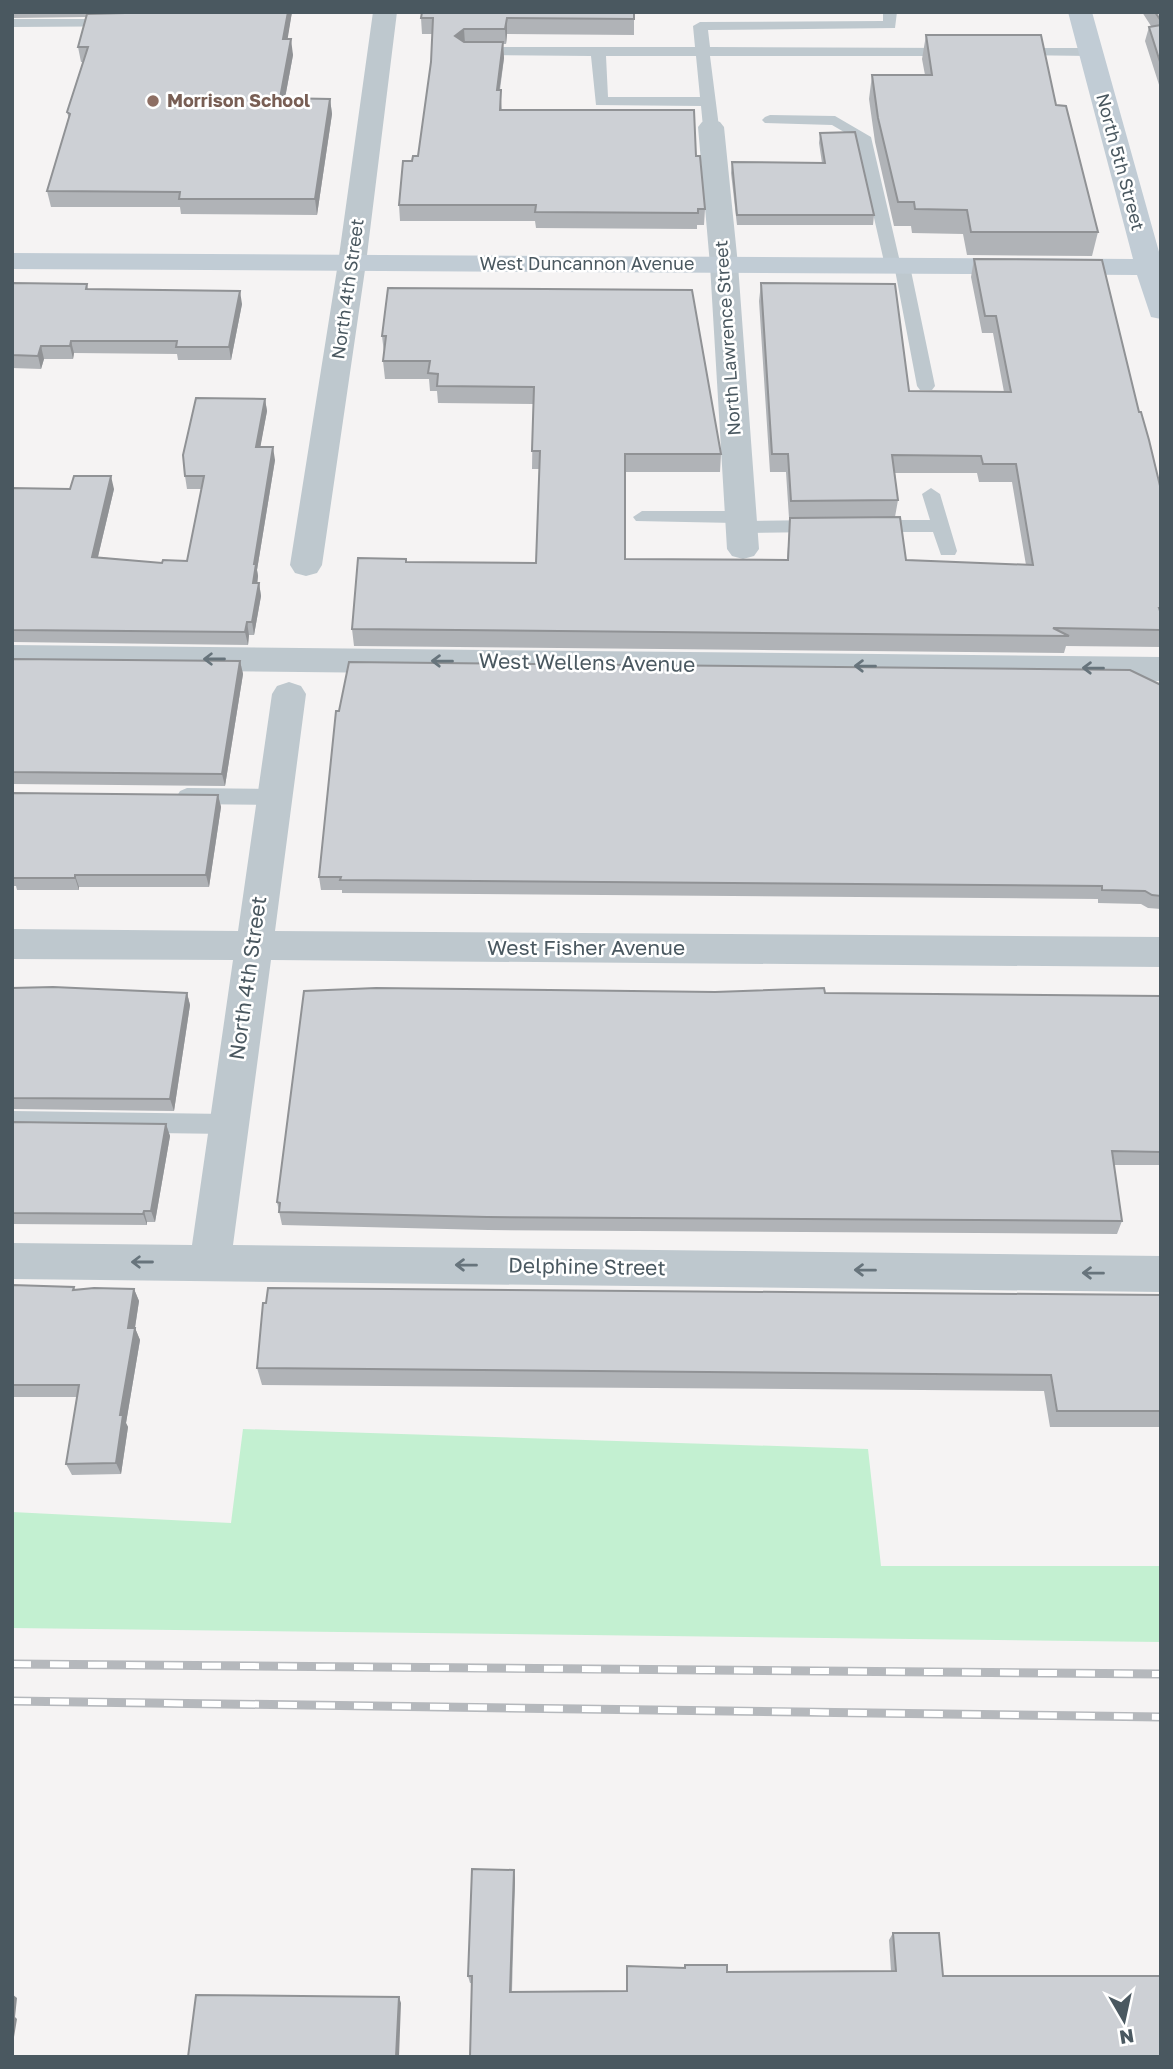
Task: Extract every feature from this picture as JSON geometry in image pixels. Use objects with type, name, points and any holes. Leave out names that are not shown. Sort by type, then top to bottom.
[{"type":"street","name":"North 4th Street","points":[[306,565],[352,263],[385,12]]},
{"type":"street","name":"North 5th Street","points":[[1080,12],[1155,267],[1161,311]]},
{"type":"street","name":"North Lawrence Street","points":[[709,114],[724,265],[742,531]]},
{"type":"street","name":"West Duncannon Avenue","points":[[12,261],[1155,267]]},
{"type":"street","name":"West Wellens Avenue","points":[[12,657],[1161,669]]},
{"type":"street","name":"North 4th Street","points":[[210,1262],[227,1124],[289,694]]},
{"type":"street","name":"West Fisher Avenue","points":[[12,944],[1161,952]]},
{"type":"street","name":"Delphine Street","points":[[12,1261],[1161,1274]]},
{"type":"lane","points":[[12,23],[160,23],[163,12]]},
{"type":"lane","points":[[598,51],[601,102],[709,114],[700,26],[890,25],[890,12]]},
{"type":"lane","points":[[465,51],[966,52]]},
{"type":"lane","points":[[1007,52],[1090,52]]},
{"type":"lane","points":[[770,120],[835,121],[863,137],[926,386]]},
{"type":"lane","points":[[931,494],[947,551]]},
{"type":"lane","points":[[642,517],[742,531],[841,526],[941,526]]},
{"type":"lane","points":[[164,796],[274,797]]},
{"type":"lane","points":[[12,1121],[227,1124]]},
{"type":"green space","points":[[243,1429],[868,1449],[881,1566],[1161,1566],[1161,1642],[12,1628],[12,1512],[231,1523]]},
{"type":"building","name":"Morrison School","points":[[288,12],[283,39],[291,39],[280,98],[330,99],[315,199],[179,199],[180,192],[47,191],[70,114],[67,112],[88,47],[78,47],[87,14]]},
{"type":"building","points":[[422,12],[634,12],[634,19],[507,18],[505,29],[464,29],[455,36],[464,42],[503,42],[497,90],[501,90],[500,110],[694,110],[696,156],[700,156],[705,209],[698,209],[698,213],[535,212],[536,205],[399,205],[403,161],[412,161],[413,156],[418,156],[431,62],[433,18],[421,18]]},
{"type":"building","points":[[1161,25],[1161,65],[1149,27]]},
{"type":"building","points":[[926,35],[1041,35],[1056,105],[1066,106],[1098,232],[971,232],[967,210],[915,209],[914,202],[898,202],[878,118],[872,75],[932,75]]},
{"type":"building","points":[[855,132],[874,215],[737,215],[732,162],[825,163],[820,133]]},
{"type":"building","points":[[974,259],[1102,260],[1161,490],[1161,630],[1053,628],[1069,636],[352,629],[358,558],[406,559],[406,562],[536,563],[540,451],[532,451],[534,387],[437,386],[438,374],[428,373],[430,361],[383,361],[386,336],[382,336],[388,288],[692,290],[721,454],[625,454],[625,559],[788,560],[790,518],[900,517],[906,560],[1033,565],[1016,464],[983,464],[981,456],[892,455],[898,500],[791,501],[788,454],[772,454],[761,283],[895,284],[909,391],[1011,392],[996,316],[985,316]]},
{"type":"building","points":[[12,283],[87,284],[86,289],[240,291],[229,347],[176,347],[177,341],[71,341],[70,346],[41,346],[38,356],[12,355]]},
{"type":"building","points":[[196,398],[265,399],[256,447],[273,447],[254,564],[253,583],[259,583],[252,622],[247,622],[245,632],[12,630],[12,488],[70,489],[74,476],[111,476],[92,557],[162,563],[163,560],[187,561],[204,476],[185,476],[183,455]]},
{"type":"building","points":[[12,659],[240,661],[222,774],[12,772]]},
{"type":"building","points":[[349,662],[1130,670],[1161,685],[1161,896],[1145,891],[1102,890],[1102,886],[340,880],[341,877],[319,877],[336,711],[339,711]]},
{"type":"building","points":[[12,793],[218,795],[206,875],[12,878]]},
{"type":"building","points":[[53,987],[187,993],[170,1099],[12,1098],[12,988]]},
{"type":"building","points":[[376,988],[715,992],[824,988],[825,993],[1161,996],[1161,1152],[1112,1151],[1122,1221],[487,1217],[279,1212],[280,1203],[277,1202],[304,991]]},
{"type":"building","points":[[12,1122],[166,1124],[151,1211],[144,1211],[143,1214],[12,1213]]},
{"type":"building","points":[[12,1285],[74,1287],[73,1290],[134,1289],[128,1328],[135,1328],[120,1415],[123,1415],[116,1463],[66,1464],[79,1385],[12,1385]]},
{"type":"building","points":[[268,1288],[1161,1295],[1161,1411],[1057,1411],[1051,1375],[257,1368],[263,1303],[266,1303]]},
{"type":"building","points":[[472,1869],[514,1870],[510,1992],[627,1991],[627,1966],[685,1968],[685,1965],[727,1965],[727,1972],[896,1971],[893,1933],[939,1933],[943,1976],[1161,1976],[1161,2057],[470,2057],[472,1976],[468,1976]]},
{"type":"building","points":[[196,1995],[399,1997],[396,2057],[188,2057]]},
{"type":"railway","points":[[12,1664],[1161,1674]]},
{"type":"railway","points":[[12,1701],[1161,1717]]},
{"type":"place","name":"Morrison School","points":[[153,101]]}]
